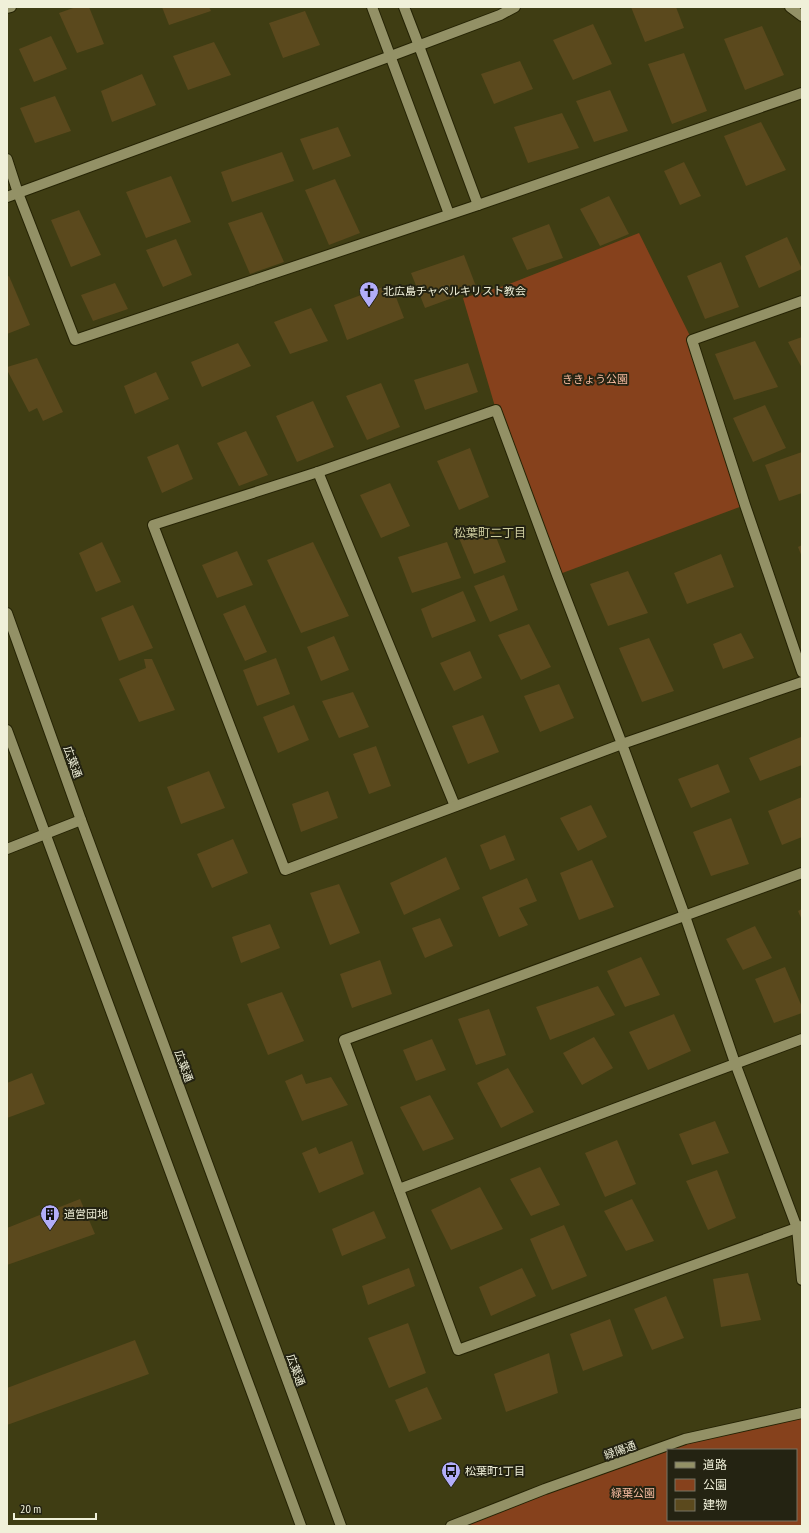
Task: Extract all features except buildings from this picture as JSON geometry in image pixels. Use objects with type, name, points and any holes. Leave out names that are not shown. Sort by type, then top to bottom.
[{"type":"street","points":[[7,8],[11,7]]},
{"type":"street","points":[[372,7],[449,214]]},
{"type":"street","points":[[404,7],[478,205]]},
{"type":"street","points":[[7,197],[419,46],[500,15],[515,7]]},
{"type":"street","points":[[790,7],[802,16]]},
{"type":"street","points":[[7,159],[18,193],[76,340],[478,205],[802,93]]},
{"type":"street","points":[[802,301],[692,340],[742,498],[802,672]]},
{"type":"street","points":[[802,682],[622,744],[285,870],[153,525],[318,472],[496,410],[622,744],[685,916],[735,1063],[799,1227],[802,1280]]},
{"type":"street","points":[[318,472],[455,806]]},
{"type":"street","name":"広葉通","points":[[7,613],[81,820],[341,1526]]},
{"type":"street","points":[[7,730],[301,1526]]},
{"type":"street","points":[[7,849],[81,820]]},
{"type":"street","points":[[799,1227],[458,1350],[344,1040],[802,873]]},
{"type":"street","points":[[399,1189],[802,1039]]},
{"type":"street","name":"緑陽通","points":[[451,1526],[545,1489],[685,1439],[802,1413]]},
{"type":"green space","name":"ききょう公園","points":[[639,233],[692,340],[745,505],[557,575],[496,410],[463,298],[507,285]]},
{"type":"green space","name":"緑葉公園","points":[[802,1413],[802,1526],[451,1526],[685,1439]]},
{"type":"place","name":"北広島チャペルキリスト教会","points":[[369,308]]},
{"type":"place","name":"道営団地","points":[[50,1231]]},
{"type":"place","name":"松葉町1丁目","points":[[451,1488]]},
{"type":"district","name":"松葉町二丁目","points":[[490,532]]}]
